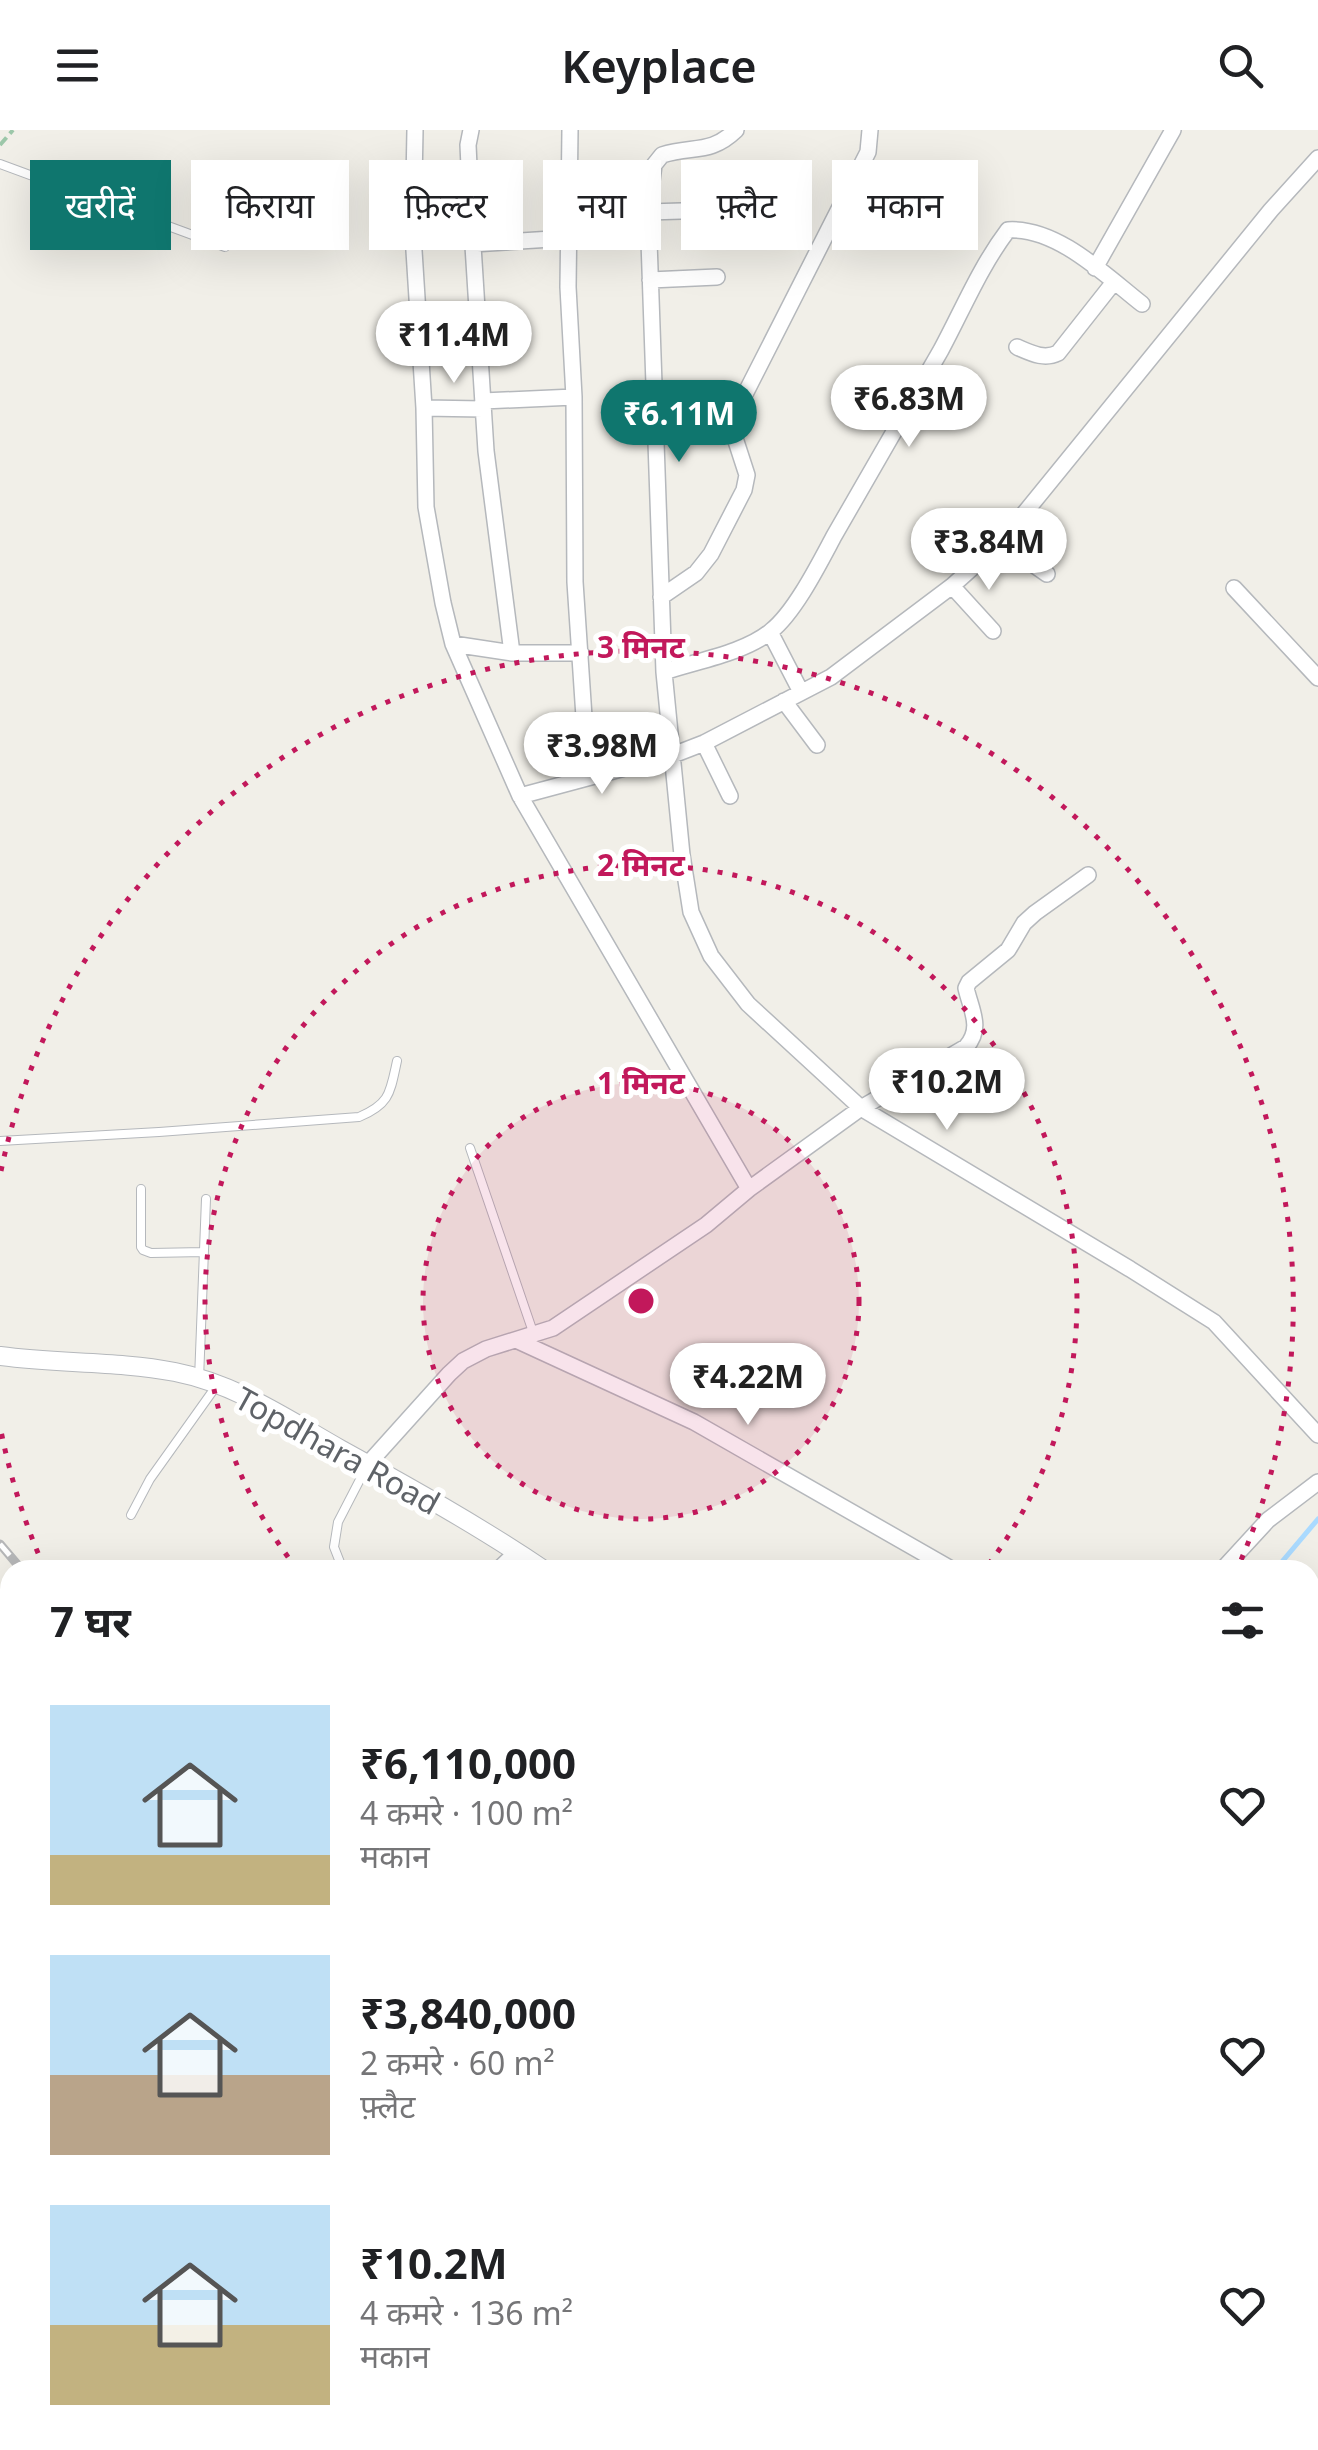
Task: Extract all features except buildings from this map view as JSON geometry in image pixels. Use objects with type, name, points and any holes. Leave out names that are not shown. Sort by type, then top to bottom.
[{"type":"street","points":[[414,160],[415,130]]},
{"type":"street","points":[[469,160],[470,130]]},
{"type":"street","points":[[569,160],[570,130]]},
{"type":"street","points":[[658,160],[662,156],[710,148],[724,142],[736,130]]},
{"type":"street","points":[[661,597],[696,573],[711,554],[744,490],[747,476],[734,435],[740,404],[868,152],[870,130]]},
{"type":"street","points":[[1096,268],[1173,130]]},
{"type":"street","points":[[520,796],[673,756],[704,743],[831,676],[952,586],[1001,542],[1271,210],[1318,158]]},
{"type":"street","points":[[664,672],[741,648],[770,632],[784,616],[808,582],[942,347],[990,253],[1008,230],[1023,229],[1048,237],[1142,304]]},
{"type":"street","points":[[414,250],[426,507],[453,644],[520,796],[749,1190]]},
{"type":"street","points":[[473,250],[486,450],[512,653]]},
{"type":"street","points":[[568,250],[575,582],[588,777]]},
{"type":"street","points":[[649,250],[664,672],[691,912],[712,956],[748,1004],[861,1108],[1214,1322],[1318,1434]]},
{"type":"street","points":[[650,280],[717,277]]},
{"type":"street","points":[[1017,347],[1041,356],[1058,353],[1114,282]]},
{"type":"street","points":[[424,408],[574,397]]},
{"type":"street","points":[[1001,542],[1046,574]]},
{"type":"street","points":[[952,586],[993,631]]},
{"type":"street","points":[[1234,588],[1318,678]]},
{"type":"street","points":[[770,632],[801,692]]},
{"type":"street","points":[[453,644],[512,653],[581,653]]},
{"type":"street","points":[[784,701],[818,744]]},
{"type":"street","points":[[704,743],[730,796]]},
{"type":"street","points":[[368,1464],[463,1362],[486,1349],[553,1328],[706,1225],[861,1108],[971,1043],[976,1022],[966,988],[968,982],[1008,950],[1035,913],[1088,875]]},
{"type":"street","points":[[516,1340],[694,1422],[936,1560]]},
{"type":"street","name":"Topdhara Road","points":[[0,1356],[177,1372],[238,1391],[529,1560]]},
{"type":"street","points":[[1231,1560],[1268,1520],[1318,1482]]},
{"type":"street","points":[[509,1560],[517,1552]]},
{"type":"lane","points":[[0,164],[191,236]]},
{"type":"lane","points":[[0,1141],[359,1117],[381,1108],[391,1090],[397,1062]]},
{"type":"lane","points":[[470,1148],[534,1335]]},
{"type":"lane","points":[[141,1189],[143,1250],[204,1252]]},
{"type":"lane","points":[[131,1515],[208,1382],[206,1199]]},
{"type":"lane","points":[[339,1560],[334,1547],[338,1522],[368,1464]]},
{"type":"path","points":[[0,146],[13,130]]},
{"type":"waterway","points":[[1283,1560],[1318,1519]]},
{"type":"railway","points":[[0,1544],[14,1560]]}]
